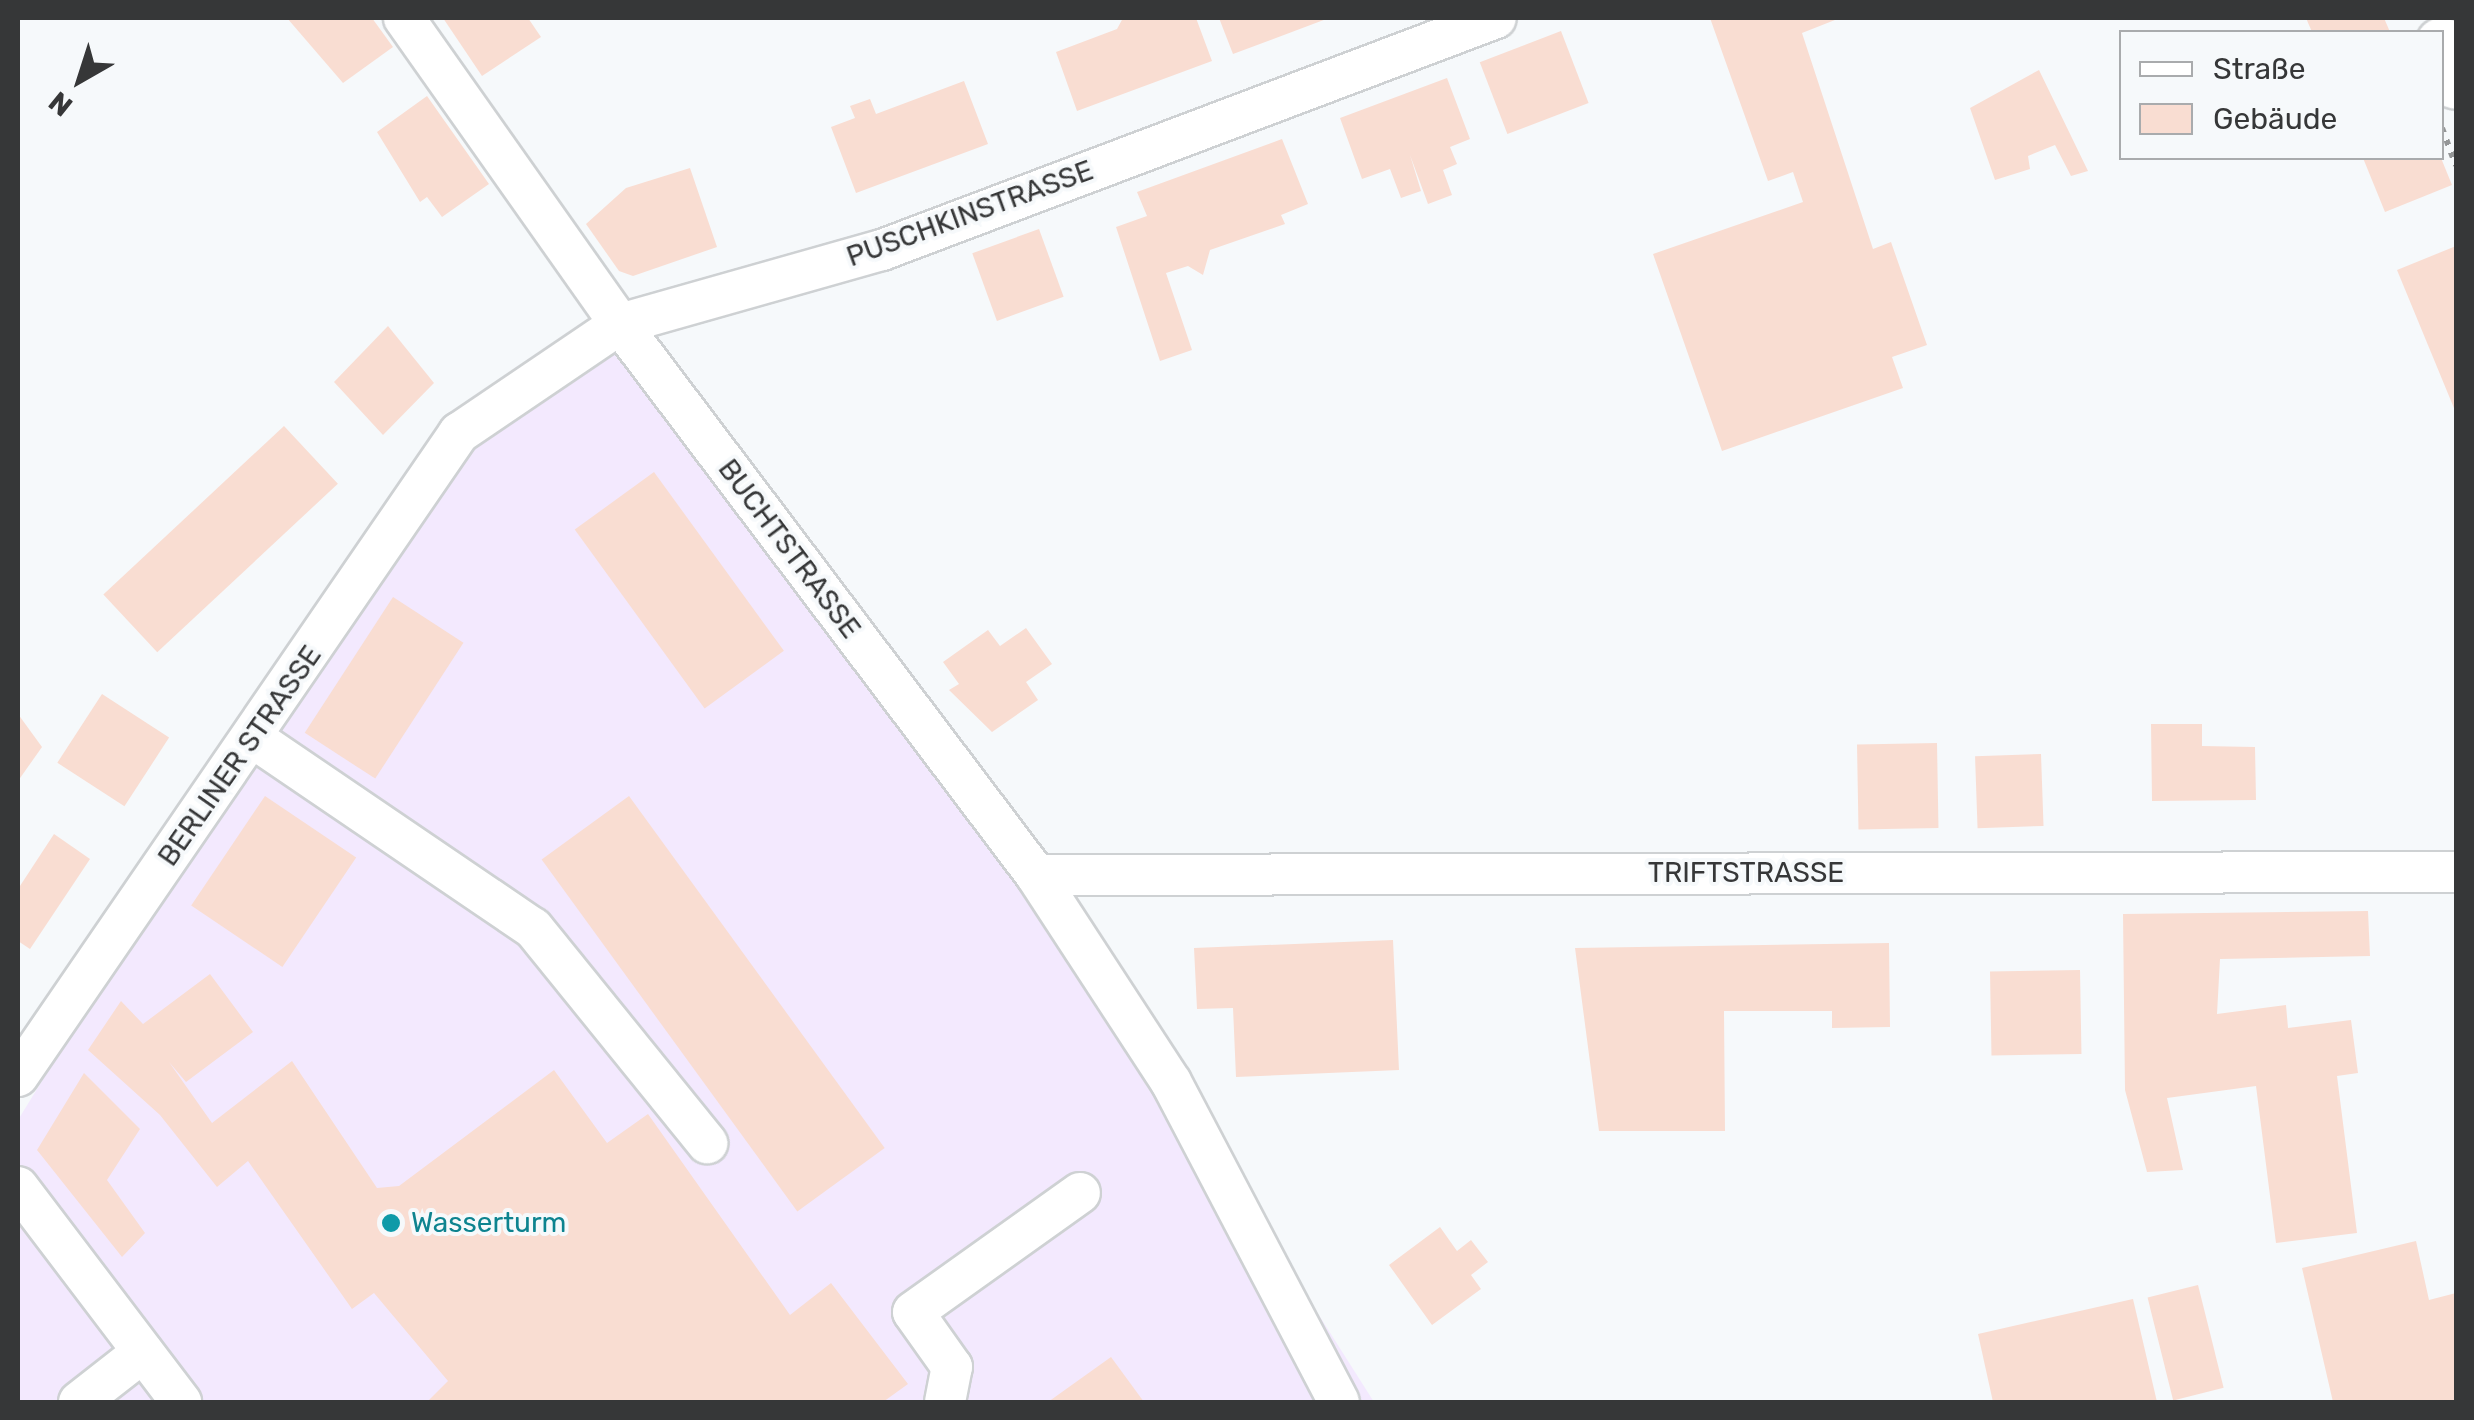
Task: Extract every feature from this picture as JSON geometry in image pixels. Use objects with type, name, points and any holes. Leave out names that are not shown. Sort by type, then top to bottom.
[{"type":"main road","points":[[2444,50],[2456,83]]},
{"type":"street","name":"BUCHTSTRASSE","points":[[404,18],[620,324],[1036,875],[1171,1082],[1339,1402]]},
{"type":"street","name":"PUSCHKINSTRASSE","points":[[459,433],[620,324],[882,250],[1496,18]]},
{"type":"street","name":"BERLINER STRASSE","points":[[18,1076],[459,433]]},
{"type":"street","points":[[253,738],[533,928],[706,1143]]},
{"type":"street","name":"TRIFTSTRASSE","points":[[1036,875],[2456,872]]},
{"type":"street","points":[[18,1188],[181,1402]]},
{"type":"street","points":[[945,1402],[952,1366],[914,1312],[1080,1193]]},
{"type":"street","points":[[80,1402],[143,1352]]},
{"type":"path","points":[[2444,133],[2456,166]]},
{"type":"shaded area","points":[[620,324],[1171,1082],[1374,1402],[18,1402],[18,1120],[253,738],[459,433]]},
{"type":"building","points":[[287,18],[372,18],[393,47],[343,83]]},
{"type":"building","points":[[443,18],[528,18],[541,37],[482,76]]},
{"type":"building","points":[[1123,18],[1196,18],[1212,61],[1077,111],[1056,52],[1117,29]]},
{"type":"building","points":[[1219,18],[1329,18],[1233,54]]},
{"type":"building","points":[[1710,18],[1840,18],[1802,33],[1873,249],[1891,242],[1927,345],[1892,357],[1903,388],[1722,451],[1653,254],[1803,202],[1793,172],[1768,181]]},
{"type":"building","points":[[2306,18],[2384,18],[2389,30],[2311,30]]},
{"type":"building","points":[[1561,31],[1589,103],[1507,134],[1480,62]]},
{"type":"building","points":[[2039,70],[2088,171],[2071,176],[2055,145],[2028,156],[2030,169],[1995,180],[1970,108]]},
{"type":"building","points":[[1447,78],[1470,139],[1450,147],[1457,164],[1443,170],[1452,195],[1428,204],[1410,155],[1421,191],[1401,198],[1390,169],[1362,179],[1340,118]]},
{"type":"building","points":[[964,81],[988,144],[856,193],[831,127],[855,118],[850,106],[870,99],[876,114]]},
{"type":"building","points":[[427,96],[489,184],[442,217],[427,197],[420,202],[377,132]]},
{"type":"building","points":[[1282,139],[1308,204],[1281,215],[1285,224],[1210,250],[1203,275],[1188,266],[1166,273],[1192,350],[1160,361],[1116,227],[1147,216],[1137,192]]},
{"type":"building","points":[[2364,160],[2442,160],[2452,185],[2385,212]]},
{"type":"building","points":[[690,168],[717,247],[633,276],[619,271],[586,224],[626,188]]},
{"type":"building","points":[[1039,229],[1064,297],[997,321],[972,253]]},
{"type":"building","points":[[2456,246],[2456,413],[2397,270]]},
{"type":"building","points":[[388,326],[434,383],[383,435],[334,382]]},
{"type":"building","points":[[284,426],[338,484],[157,652],[103,594]]},
{"type":"building","points":[[654,472],[784,651],[705,708],[575,530]]},
{"type":"building","points":[[393,597],[463,643],[375,779],[305,733]]},
{"type":"building","points":[[1026,628],[1052,664],[1026,682],[1038,700],[992,732],[949,690],[959,684],[943,662],[988,630],[1000,646]]},
{"type":"building","points":[[102,694],[169,738],[124,806],[57,763]]},
{"type":"building","points":[[18,714],[42,747],[18,781]]},
{"type":"building","points":[[2151,724],[2202,724],[2202,746],[2255,747],[2256,800],[2152,801]]},
{"type":"building","points":[[1937,743],[1938,828],[1858,829],[1857,744]]},
{"type":"building","points":[[2041,754],[2044,826],[1978,828],[1975,756]]},
{"type":"building","points":[[265,796],[356,858],[282,967],[191,905]]},
{"type":"building","points":[[629,796],[885,1148],[797,1211],[542,859]]},
{"type":"building","points":[[54,834],[90,859],[30,949],[18,941],[18,889]]},
{"type":"building","points":[[2368,911],[2370,956],[2220,959],[2217,1014],[2286,1005],[2288,1028],[2351,1020],[2358,1073],[2337,1076],[2357,1233],[2276,1243],[2256,1086],[2167,1098],[2183,1170],[2147,1172],[2125,1090],[2123,914]]},
{"type":"building","points":[[1393,940],[1399,1070],[1236,1077],[1233,1008],[1197,1009],[1194,948]]},
{"type":"building","points":[[1889,943],[1890,1027],[1832,1028],[1832,1011],[1724,1011],[1725,1131],[1599,1131],[1575,948]]},
{"type":"building","points":[[2080,970],[2081,1054],[1991,1056],[1990,972]]},
{"type":"building","points":[[210,974],[253,1032],[186,1082],[169,1062],[212,1123],[292,1061],[377,1188],[399,1186],[554,1070],[607,1143],[648,1114],[790,1315],[831,1283],[908,1384],[883,1402],[427,1402],[448,1381],[374,1293],[352,1309],[248,1161],[217,1187],[160,1115],[88,1050],[121,1001],[143,1024]]},
{"type":"building","points":[[84,1073],[140,1129],[107,1180],[145,1233],[122,1257],[37,1150]]},
{"type":"building","points":[[1440,1227],[1457,1251],[1471,1240],[1488,1262],[1471,1275],[1481,1289],[1432,1325],[1389,1265]]},
{"type":"building","points":[[2416,1241],[2429,1300],[2456,1293],[2456,1401],[2333,1402],[2302,1268]]},
{"type":"building","points":[[2198,1285],[2224,1388],[2173,1400],[2148,1298]]},
{"type":"building","points":[[2133,1299],[2157,1402],[1993,1402],[1978,1334]]},
{"type":"building","points":[[1111,1357],[1144,1402],[1048,1402]]},
{"type":"place","name":"Wasserturm","points":[[391,1223]]}]
